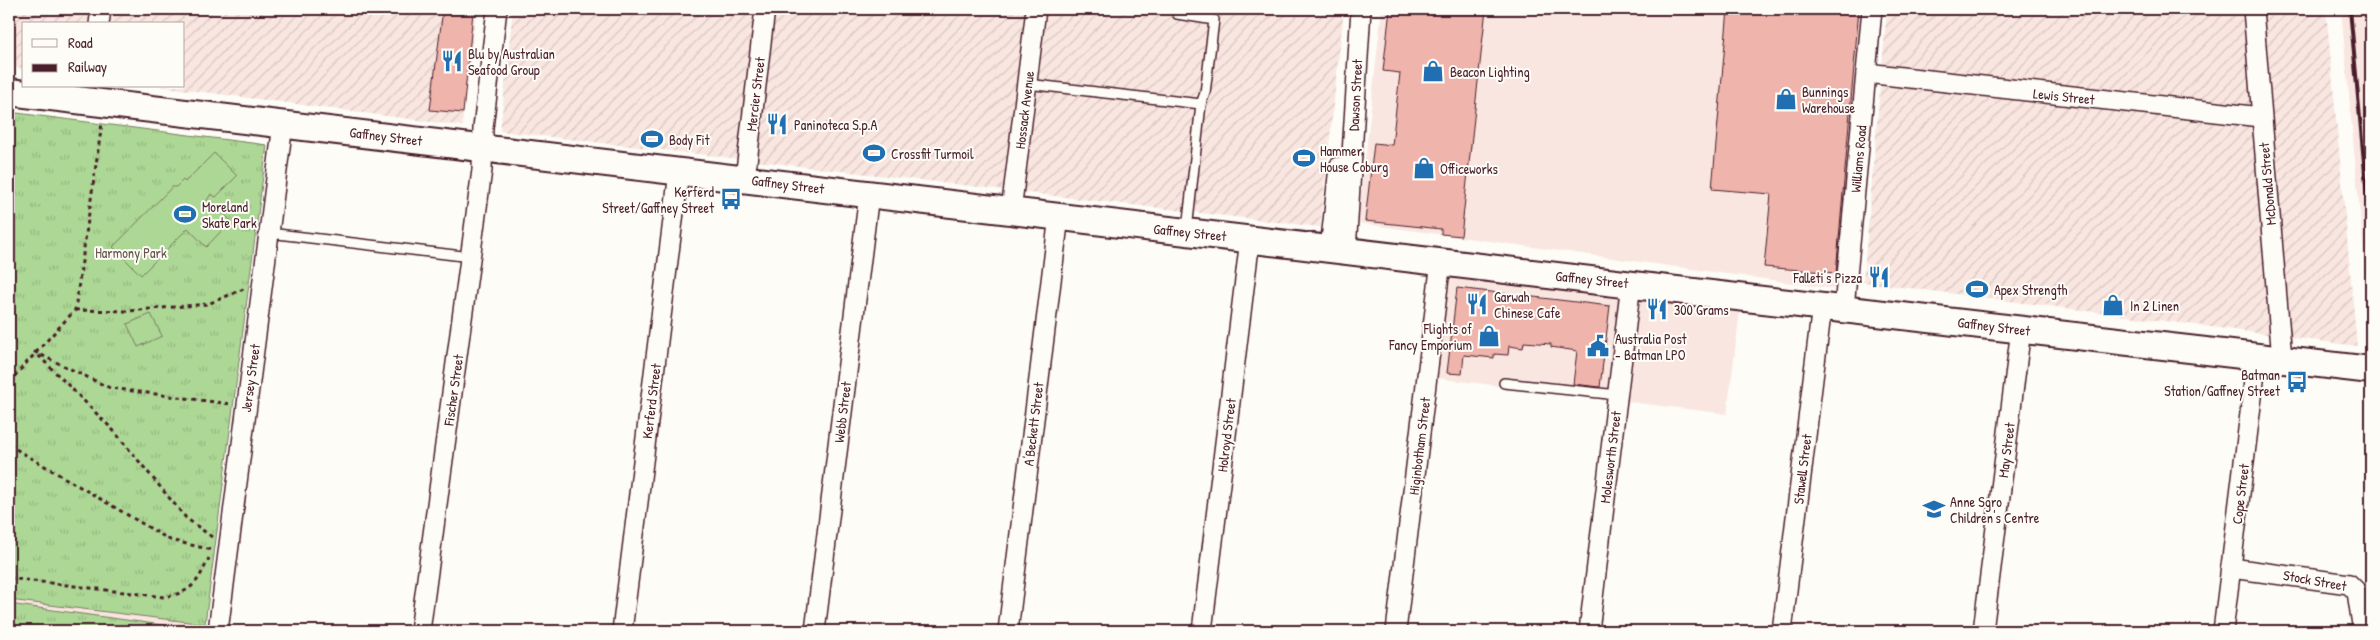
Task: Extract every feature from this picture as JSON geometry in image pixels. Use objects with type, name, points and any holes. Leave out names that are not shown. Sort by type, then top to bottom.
[{"type":"main road","name":"Gaffney Street","points":[[9,92],[95,97],[283,124],[679,172],[2371,370]]},
{"type":"street","points":[[99,22],[101,9]]},
{"type":"street","name":"Fischer Street","points":[[420,631],[470,257],[497,9]]},
{"type":"street","name":"Mercier Street","points":[[745,179],[765,9]]},
{"type":"street","name":"Hossack Avenue","points":[[1011,211],[1036,9]]},
{"type":"street","name":"Dawson Street","points":[[1338,250],[1347,96],[1361,9]]},
{"type":"street","name":"Williams Road","points":[[1833,307],[1866,73],[1872,9]]},
{"type":"street","name":"McDonald Street","points":[[2253,9],[2261,117],[2270,358]]},
{"type":"street","name":"Lewis Street","points":[[1866,73],[2261,117]]},
{"type":"street","name":"Jersey Street","points":[[218,631],[283,124]]},
{"type":"street","name":"Kerferd Street","points":[[622,631],[679,172]]},
{"type":"street","name":"Webb Street","points":[[815,631],[869,194]]},
{"type":"street","name":"A'Beckett Street","points":[[1008,631],[1059,216]]},
{"type":"street","name":"Holroyd Street","points":[[1202,631],[1250,238]]},
{"type":"street","name":"Higinbotham Street","points":[[1396,631],[1441,261]]},
{"type":"street","name":"Molesworth Street","points":[[1589,631],[1631,283]]},
{"type":"street","name":"Stawell Street","points":[[1782,631],[1833,307]]},
{"type":"street","name":"May Street","points":[[1983,631],[2021,329]]},
{"type":"street","name":"Cope Street","points":[[2223,631],[2231,568],[2270,358]]},
{"type":"street","name":"Stock Street","points":[[2231,568],[2349,584],[2357,592],[2363,631]]},
{"type":"lane","points":[[1178,9],[1178,14],[1214,20],[1205,93],[1201,104],[1187,232]]},
{"type":"lane","points":[[1027,84],[1201,104]]},
{"type":"lane","points":[[270,233],[470,257]]},
{"type":"lane","points":[[1504,382],[1618,395]]},
{"type":"path","points":[[9,382],[75,310],[95,97]]},
{"type":"path","points":[[75,310],[128,311],[208,304],[252,285]]},
{"type":"path","points":[[35,352],[110,388],[234,405]]},
{"type":"path","points":[[9,578],[164,597],[189,590],[197,581],[212,550],[212,537],[186,518],[113,430],[35,352]]},
{"type":"path","points":[[9,445],[170,540],[212,550]]},
{"type":"shaded area","points":[[17,9],[476,9],[462,126],[173,88],[185,88],[185,22],[22,22],[22,69],[11,67]]},
{"type":"shaded area","points":[[513,9],[1344,9],[1320,227],[500,131]]},
{"type":"shaded area","points":[[1382,9],[1862,9],[1836,289],[1358,223]]},
{"type":"shaded area","points":[[1887,9],[2326,9],[2357,346],[1863,282]]},
{"type":"shaded area","points":[[2341,9],[2371,9],[2371,316],[2365,268]]},
{"type":"shaded area","points":[[1449,275],[1740,311],[1727,414],[1436,378]]},
{"type":"shaded area","points":[[9,600],[205,624],[204,631],[9,631]]},
{"type":"green space","name":"Harmony Park","points":[[9,112],[267,145],[205,624],[9,600]]},
{"type":"green space","name":"Moreland Skate Park","points":[[214,153],[237,176],[216,197],[211,194],[204,205],[207,206],[212,202],[231,221],[206,247],[188,228],[141,275],[113,247],[172,187],[176,187],[183,180],[185,182]]},
{"type":"green space","points":[[151,314],[162,336],[138,347],[127,324]]},
{"type":"green space","points":[[9,604],[192,629],[192,631],[9,631]]},
{"type":"building","name":"Blu by Australian Seafood Group","points":[[443,9],[473,12],[463,113],[430,110]]},
{"type":"building","points":[[1390,9],[1486,9],[1461,236],[1441,234],[1441,229],[1365,221],[1374,143],[1392,145],[1400,73],[1383,71]]},
{"type":"building","name":"Bunnings Warehouse","points":[[1728,9],[1859,9],[1836,273],[1764,267],[1771,194],[1712,189]]},
{"type":"building","points":[[1457,288],[1610,306],[1600,387],[1573,384],[1577,351],[1551,347],[1551,344],[1524,342],[1523,348],[1509,346],[1508,355],[1494,354],[1494,358],[1464,355],[1462,374],[1447,373]]},
{"type":"railway","points":[[2350,9],[2371,239]]},
{"type":"place","name":"Blu by Australian Seafood Group","points":[[452,61]]},
{"type":"place","name":"Beacon Lighting","points":[[1433,71]]},
{"type":"place","name":"Bunnings Warehouse","points":[[1786,99]]},
{"type":"place","name":"Paninoteca S.p.A","points":[[777,124]]},
{"type":"place","name":"Body Fit","points":[[652,139]]},
{"type":"place","name":"Crossfit Turmoil","points":[[874,153]]},
{"type":"place","name":"Hammer House Coburg","points":[[1304,158]]},
{"type":"place","name":"Officeworks","points":[[1424,168]]},
{"type":"place","name":"Kerferd Street/Gaffney Street","points":[[731,199]]},
{"type":"place","name":"Moreland Skate Park","points":[[185,214]]},
{"type":"place","name":"Falleti's Pizza","points":[[1879,277]]},
{"type":"place","name":"Apex Strength","points":[[1977,289]]},
{"type":"place","name":"Garwah Chinese Cafe","points":[[1477,304]]},
{"type":"place","name":"In 2 Linen","points":[[2113,305]]},
{"type":"place","name":"300 Grams","points":[[1657,309]]},
{"type":"place","name":"Flights of Fancy Emporium","points":[[1489,336]]},
{"type":"place","name":"Australia Post - Batman LPO","points":[[1598,346]]},
{"type":"place","name":"Batman Station/Gaffney Street","points":[[2297,382]]},
{"type":"place","name":"Anne Sgro Children's Centre","points":[[1934,509]]}]
